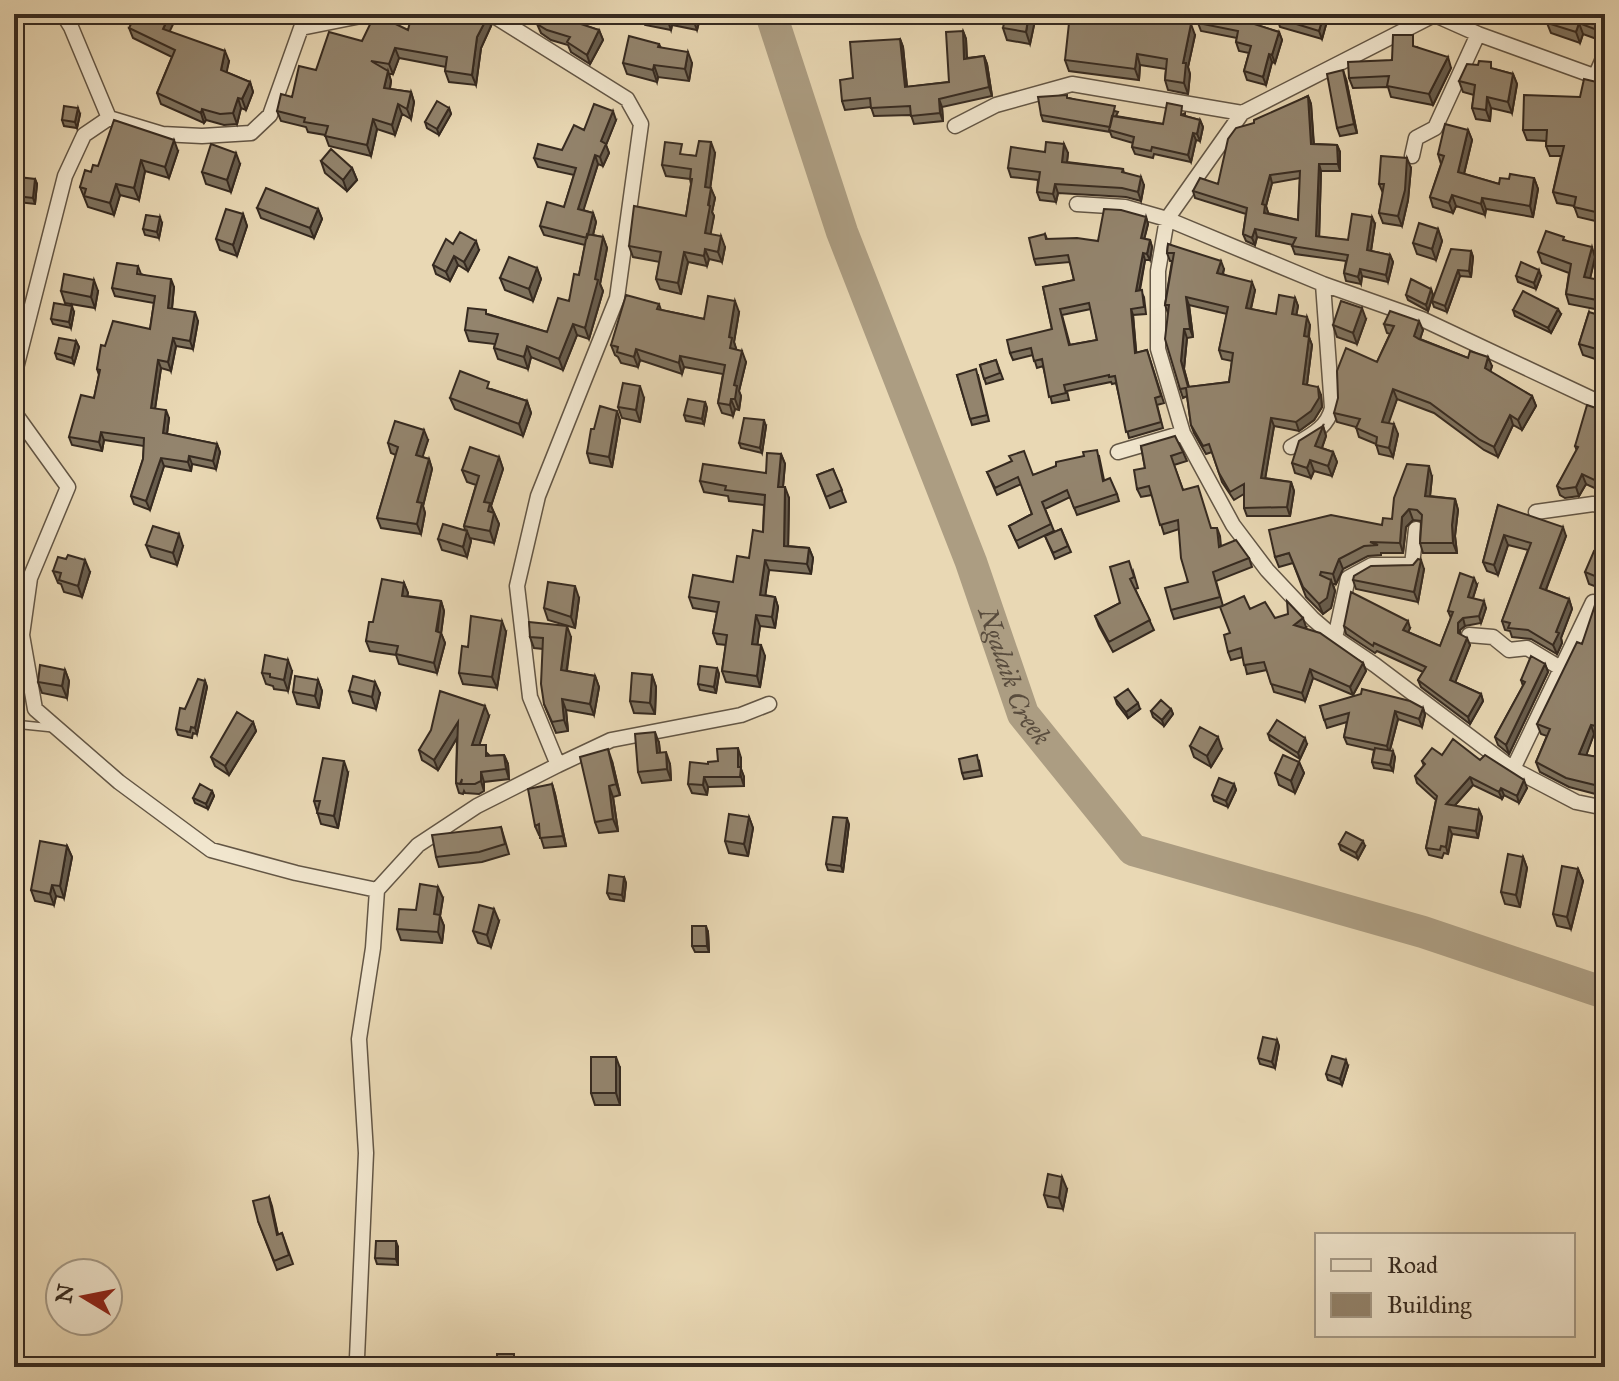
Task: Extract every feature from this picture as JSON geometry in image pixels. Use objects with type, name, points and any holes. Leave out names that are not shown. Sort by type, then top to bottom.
[{"type":"street","points":[[63,14],[109,118]]},
{"type":"street","points":[[109,118],[162,134],[202,136],[251,133],[270,115],[301,28],[371,14]]},
{"type":"street","points":[[491,14],[627,99],[641,124],[617,298],[538,496],[517,586],[530,697],[558,765]]},
{"type":"street","points":[[1605,54],[1600,79],[1433,14],[1242,113],[1167,219],[1158,271],[1158,349],[1183,433],[1241,536],[1267,570],[1335,638],[1513,769],[1576,802],[1605,808]]},
{"type":"street","points":[[1412,156],[1416,138],[1435,128],[1478,34]]},
{"type":"street","points":[[955,126],[996,105],[1072,84],[1242,113]]},
{"type":"street","points":[[14,376],[65,176],[84,135],[109,118]]},
{"type":"street","points":[[1077,204],[1125,207],[1167,219],[1323,284],[1422,319],[1605,405]]},
{"type":"street","points":[[1291,447],[1329,420],[1332,408],[1323,284]]},
{"type":"street","points":[[14,412],[68,487],[30,578],[22,635],[35,709],[119,782],[211,850],[296,873],[377,890]]},
{"type":"street","points":[[1118,452],[1183,433]]},
{"type":"street","points":[[1536,512],[1593,504],[1605,506]]},
{"type":"street","points":[[1335,638],[1348,578],[1372,565],[1412,565],[1416,529]]},
{"type":"street","points":[[1513,769],[1593,602]]},
{"type":"street","points":[[1469,635],[1493,637],[1509,650],[1527,648],[1562,669]]},
{"type":"street","points":[[360,1367],[357,1358],[366,1153],[359,1039],[373,948],[377,890],[418,845],[477,806],[558,765],[611,740],[741,715],[769,704]]},
{"type":"lane","points":[[14,724],[56,729]]},
{"type":"building","points":[[146,14],[170,14],[163,29],[225,51],[221,70],[250,82],[242,99],[238,98],[233,113],[220,114],[202,109],[201,113],[157,93],[175,50],[129,28],[134,18],[142,21]]},
{"type":"building","points":[[375,14],[408,30],[412,14],[485,14],[488,16],[477,37],[472,75],[445,71],[447,57],[395,48],[389,64],[371,61],[388,71],[384,88],[411,92],[407,109],[398,104],[392,125],[373,119],[367,145],[325,136],[328,126],[304,122],[305,118],[277,111],[281,94],[292,97],[299,66],[316,70],[329,32],[362,41]]},
{"type":"building","points":[[540,14],[551,14],[599,30],[587,55],[567,42],[570,37],[537,24]]},
{"type":"building","points":[[644,14],[668,14],[667,18]]},
{"type":"building","points":[[669,14],[694,14],[693,19]]},
{"type":"building","points":[[1006,14],[1029,14],[1026,32],[1003,28]]},
{"type":"building","points":[[1070,14],[1165,14],[1163,18],[1191,24],[1183,63],[1186,63],[1184,83],[1165,80],[1167,59],[1137,54],[1135,69],[1065,60]]},
{"type":"building","points":[[1200,14],[1244,14],[1242,20],[1279,32],[1263,77],[1244,71],[1251,46],[1236,42],[1238,31],[1198,23]]},
{"type":"building","points":[[1278,14],[1324,14],[1319,31],[1277,18]]},
{"type":"building","points":[[1551,14],[1605,14],[1605,33],[1579,23],[1576,32],[1547,23]]},
{"type":"building","points":[[963,31],[964,59],[984,56],[989,87],[939,99],[940,113],[911,116],[910,106],[871,108],[870,98],[842,101],[840,80],[853,78],[850,42],[900,39],[905,87],[949,82],[946,32]]},
{"type":"building","points":[[1393,35],[1413,35],[1413,46],[1448,57],[1429,94],[1387,86],[1389,76],[1349,78],[1348,62],[1392,60]]},
{"type":"building","points":[[629,36],[659,44],[658,47],[688,52],[685,69],[654,65],[653,70],[623,63]]},
{"type":"building","points":[[1479,61],[1491,62],[1491,68],[1513,74],[1508,102],[1487,97],[1486,110],[1472,108],[1475,85],[1459,81],[1467,64],[1478,65]]},
{"type":"building","points":[[1343,70],[1354,124],[1337,128],[1327,74]]},
{"type":"building","points":[[1584,79],[1605,84],[1605,194],[1600,213],[1574,207],[1576,197],[1553,192],[1564,146],[1546,146],[1547,130],[1523,130],[1524,95],[1580,97]]},
{"type":"building","points":[[1067,95],[1067,98],[1115,106],[1110,127],[1041,115],[1038,97]]},
{"type":"building","points":[[1308,96],[1311,144],[1337,145],[1338,164],[1319,164],[1316,236],[1348,240],[1352,214],[1372,217],[1367,250],[1390,255],[1386,275],[1360,269],[1358,277],[1344,273],[1348,255],[1292,246],[1296,238],[1255,229],[1252,238],[1243,234],[1247,208],[1193,191],[1200,178],[1218,184],[1228,139],[1236,128],[1254,123],[1254,120]],"holes":[[[1300,171],[1298,220],[1264,213],[1265,205],[1262,204],[1270,175]]]},
{"type":"building","points":[[437,101],[449,108],[437,129],[425,122]]},
{"type":"building","points":[[1167,103],[1182,106],[1181,115],[1200,120],[1197,134],[1193,133],[1188,155],[1152,147],[1151,151],[1132,147],[1134,137],[1109,130],[1112,116],[1163,124]]},
{"type":"building","points":[[594,104],[613,111],[601,141],[606,144],[600,157],[595,155],[578,209],[593,213],[587,238],[540,226],[547,202],[564,207],[576,168],[534,158],[538,144],[562,150],[574,125],[584,130]]},
{"type":"building","points":[[64,106],[78,108],[75,122],[62,120]]},
{"type":"building","points":[[114,120],[174,140],[165,167],[141,160],[134,188],[116,184],[110,203],[84,196],[86,189],[80,187],[85,170],[91,172],[93,165],[98,166]]},
{"type":"building","points":[[1445,124],[1468,130],[1458,172],[1499,184],[1500,178],[1509,179],[1510,174],[1534,178],[1530,206],[1482,198],[1481,204],[1452,195],[1449,203],[1430,197],[1444,156],[1438,154]]},
{"type":"building","points":[[699,141],[711,142],[705,187],[711,188],[710,206],[705,233],[721,236],[718,252],[705,249],[704,256],[684,252],[678,283],[656,279],[661,252],[629,246],[634,206],[686,216],[691,169],[662,165],[665,142],[682,144],[680,154],[696,156]]},
{"type":"building","points":[[1046,142],[1064,144],[1062,162],[1123,169],[1122,172],[1141,177],[1138,192],[1122,188],[1055,184],[1053,194],[1037,192],[1040,172],[1008,168],[1011,147],[1045,152]]},
{"type":"building","points":[[211,144],[236,153],[227,180],[202,172]]},
{"type":"building","points":[[331,149],[352,168],[343,180],[321,161]]},
{"type":"building","points":[[1381,156],[1407,158],[1405,190],[1398,216],[1379,213],[1384,184],[1379,184]]},
{"type":"building","points":[[18,177],[35,179],[33,198],[16,196]]},
{"type":"building","points":[[266,188],[318,209],[310,228],[257,208]]},
{"type":"building","points":[[226,209],[243,214],[233,245],[216,239]]},
{"type":"building","points":[[1104,209],[1146,217],[1141,238],[1150,240],[1147,254],[1143,253],[1136,291],[1142,290],[1144,307],[1131,309],[1135,353],[1147,350],[1161,396],[1155,398],[1161,422],[1126,432],[1115,376],[1064,385],[1066,393],[1049,397],[1042,359],[1034,361],[1031,348],[1010,353],[1007,340],[1052,329],[1043,287],[1074,280],[1068,255],[1034,259],[1029,238],[1045,234],[1046,239],[1098,241]],"holes":[[[1089,303],[1097,340],[1069,345],[1060,309]]]},
{"type":"building","points":[[146,215],[160,217],[157,232],[143,229]]},
{"type":"building","points":[[1419,223],[1438,229],[1432,249],[1413,243]]},
{"type":"building","points":[[1546,231],[1564,237],[1563,240],[1592,247],[1584,277],[1600,280],[1597,300],[1566,294],[1571,264],[1538,252]]},
{"type":"building","points":[[460,232],[476,241],[464,262],[454,256],[446,272],[433,265],[446,239],[453,244]]},
{"type":"building","points":[[587,234],[603,237],[595,279],[598,280],[585,328],[573,324],[559,359],[527,346],[524,357],[494,348],[498,334],[465,330],[468,308],[486,310],[486,314],[547,332],[558,298],[569,301],[574,274],[579,275]]},
{"type":"building","points":[[1168,244],[1221,261],[1217,273],[1252,282],[1246,308],[1276,314],[1279,295],[1295,298],[1292,314],[1307,317],[1304,336],[1309,337],[1303,384],[1318,387],[1319,398],[1311,411],[1296,422],[1271,418],[1261,478],[1291,482],[1287,507],[1244,508],[1244,484],[1230,492],[1219,473],[1209,444],[1203,446],[1191,425],[1186,388],[1180,389],[1165,339],[1169,305],[1165,305],[1174,253],[1167,253]],"holes":[[[1186,297],[1228,307],[1219,350],[1233,353],[1229,382],[1188,387],[1181,361],[1184,329],[1190,329]]]},
{"type":"building","points":[[1451,249],[1471,251],[1469,271],[1458,270],[1445,306],[1432,301]]},
{"type":"building","points":[[509,257],[537,268],[529,289],[500,278]]},
{"type":"building","points":[[1521,262],[1539,270],[1534,283],[1516,276]]},
{"type":"building","points":[[117,263],[138,266],[137,274],[171,279],[168,308],[195,312],[190,341],[173,338],[168,362],[158,360],[151,408],[166,410],[163,433],[217,444],[213,461],[189,456],[188,462],[161,458],[146,501],[131,496],[143,459],[144,438],[101,432],[99,442],[69,437],[81,395],[94,398],[101,345],[105,346],[113,321],[150,329],[155,296],[112,288]]},
{"type":"building","points":[[64,274],[94,280],[91,297],[61,291]]},
{"type":"building","points":[[1411,279],[1431,289],[1426,305],[1406,295]]},
{"type":"building","points":[[1523,291],[1558,309],[1548,328],[1513,310]]},
{"type":"building","points":[[626,295],[659,304],[657,309],[704,319],[708,296],[735,301],[730,348],[742,351],[734,385],[737,386],[735,399],[731,399],[730,405],[718,403],[725,365],[680,356],[679,363],[636,349],[634,357],[617,352],[618,347],[611,345]]},
{"type":"building","points":[[1341,301],[1362,308],[1353,333],[1333,325]]},
{"type":"building","points":[[54,303],[72,306],[69,322],[51,319]]},
{"type":"building","points":[[1390,311],[1419,321],[1414,336],[1419,339],[1468,358],[1470,351],[1488,357],[1485,368],[1532,396],[1518,420],[1510,415],[1494,447],[1430,403],[1393,389],[1382,422],[1394,424],[1389,448],[1376,445],[1377,437],[1356,428],[1360,419],[1334,413],[1338,398],[1337,371],[1346,348],[1377,362],[1394,326],[1384,324]]},
{"type":"building","points":[[1589,312],[1605,317],[1605,334],[1600,350],[1579,344]]},
{"type":"building","points":[[59,338],[76,341],[72,358],[55,353]]},
{"type":"building","points":[[996,360],[1000,373],[984,379],[980,365]]},
{"type":"building","points":[[976,369],[987,415],[970,419],[957,375]]},
{"type":"building","points":[[460,371],[489,382],[487,388],[527,401],[519,424],[450,398]]},
{"type":"building","points":[[623,383],[640,386],[636,410],[618,407]]},
{"type":"building","points":[[688,399],[705,402],[702,419],[684,415]]},
{"type":"building","points":[[1587,405],[1605,411],[1605,485],[1582,474],[1576,487],[1562,489],[1557,486],[1578,447],[1575,446]]},
{"type":"building","points":[[600,406],[617,411],[609,457],[587,453],[591,429],[594,429]]},
{"type":"building","points":[[744,418],[764,420],[760,448],[739,443]]},
{"type":"building","points":[[395,421],[424,430],[416,455],[429,459],[417,502],[422,503],[417,524],[377,518],[398,447],[388,443]]},
{"type":"building","points":[[1323,426],[1315,446],[1333,452],[1328,466],[1310,460],[1307,468],[1292,463],[1299,441]]},
{"type":"building","points":[[1175,436],[1183,452],[1171,456],[1183,490],[1198,486],[1211,528],[1217,528],[1219,547],[1236,540],[1249,558],[1213,572],[1220,597],[1171,610],[1165,588],[1188,582],[1181,558],[1178,520],[1160,525],[1149,486],[1137,489],[1134,470],[1145,468],[1141,446]]},
{"type":"building","points":[[470,447],[499,457],[484,502],[490,503],[488,511],[494,513],[490,531],[464,526],[479,476],[462,470]]},
{"type":"building","points":[[1097,450],[1103,481],[1110,478],[1117,494],[1074,508],[1067,490],[1042,502],[1051,524],[1016,541],[1009,526],[1032,514],[1018,477],[995,488],[987,472],[1012,461],[1009,456],[1024,451],[1033,475],[1056,466],[1056,462]]},
{"type":"building","points":[[767,453],[781,454],[778,487],[785,487],[784,546],[809,548],[807,564],[765,560],[760,595],[775,597],[772,617],[756,615],[752,644],[761,645],[757,676],[722,671],[727,635],[713,633],[719,602],[689,597],[693,575],[733,582],[737,556],[749,558],[753,530],[763,532],[765,495],[725,490],[726,486],[700,481],[703,464],[766,473]]},
{"type":"building","points":[[1407,464],[1429,466],[1425,496],[1455,499],[1453,543],[1420,543],[1422,515],[1417,510],[1409,509],[1402,517],[1400,543],[1370,542],[1378,545],[1364,546],[1339,559],[1333,574],[1321,572],[1320,575],[1331,580],[1327,598],[1319,604],[1303,587],[1289,553],[1275,557],[1269,530],[1331,515],[1382,525],[1383,518],[1392,519],[1394,498]]},
{"type":"building","points":[[833,469],[842,490],[826,497],[817,475]]},
{"type":"building","points":[[1498,505],[1563,527],[1540,588],[1569,599],[1553,645],[1528,630],[1508,628],[1510,623],[1502,621],[1531,543],[1504,535],[1494,565],[1483,562]]},
{"type":"building","points":[[443,524],[467,531],[463,547],[438,539]]},
{"type":"building","points":[[153,526],[179,534],[173,553],[146,545]]},
{"type":"building","points":[[1061,529],[1068,546],[1053,553],[1045,536]]},
{"type":"building","points":[[1594,551],[1605,555],[1602,579],[1585,572]]},
{"type":"building","points":[[68,555],[85,560],[78,586],[59,580],[61,573],[53,571],[58,557],[66,559]]},
{"type":"building","points":[[1418,559],[1421,560],[1414,592],[1353,580],[1354,576],[1371,566],[1413,565]]},
{"type":"building","points":[[1129,561],[1134,577],[1130,579],[1150,620],[1109,642],[1095,616],[1120,603],[1110,567]]},
{"type":"building","points":[[1460,573],[1474,578],[1468,597],[1484,601],[1479,616],[1463,618],[1458,623],[1458,633],[1467,638],[1450,680],[1481,694],[1468,717],[1418,680],[1426,667],[1374,643],[1373,646],[1344,626],[1351,592],[1408,621],[1403,630],[1440,646],[1453,612],[1448,611]]},
{"type":"building","points":[[382,579],[404,583],[402,596],[441,601],[436,631],[441,633],[434,663],[396,654],[398,646],[366,641]]},
{"type":"building","points":[[548,582],[575,586],[571,617],[544,608]]},
{"type":"building","points":[[1244,596],[1250,609],[1265,602],[1275,618],[1288,614],[1287,601],[1303,618],[1294,625],[1320,633],[1363,663],[1350,687],[1310,669],[1302,693],[1271,684],[1264,662],[1244,665],[1241,648],[1228,652],[1224,635],[1230,633],[1220,607]]},
{"type":"building","points":[[1596,602],[1605,605],[1605,680],[1596,699],[1605,701],[1605,728],[1591,725],[1579,754],[1605,758],[1605,779],[1601,778],[1599,786],[1566,778],[1536,762],[1550,729],[1537,724],[1577,642],[1582,644]]},
{"type":"building","points":[[471,616],[502,621],[492,677],[459,673],[462,646],[468,647]]},
{"type":"building","points":[[529,622],[567,626],[561,670],[595,676],[590,704],[562,699],[564,720],[552,722],[544,704],[541,684],[543,638],[530,637]]},
{"type":"building","points":[[265,655],[288,660],[284,680],[262,673]]},
{"type":"building","points":[[1531,656],[1545,664],[1506,745],[1495,737],[1525,682],[1521,680]]},
{"type":"building","points":[[40,665],[65,670],[62,686],[38,682]]},
{"type":"building","points":[[700,666],[717,668],[714,687],[698,684]]},
{"type":"building","points":[[632,673],[652,675],[650,703],[630,701]]},
{"type":"building","points":[[295,676],[318,680],[315,696],[293,692]]},
{"type":"building","points":[[353,676],[375,682],[372,697],[349,691]]},
{"type":"building","points":[[198,679],[205,681],[195,728],[191,727],[190,732],[176,729],[180,708],[185,709]]},
{"type":"building","points":[[1128,689],[1138,703],[1126,712],[1115,698]]},
{"type":"building","points":[[1362,689],[1410,701],[1423,708],[1419,719],[1395,711],[1387,746],[1344,737],[1349,713],[1324,720],[1320,706],[1361,694]]},
{"type":"building","points":[[440,691],[485,706],[472,745],[486,745],[486,756],[504,755],[506,769],[481,772],[481,781],[475,784],[461,784],[462,779],[460,784],[456,783],[458,722],[434,760],[419,750],[431,730]]},
{"type":"building","points":[[1161,700],[1171,709],[1162,720],[1151,711]]},
{"type":"building","points":[[237,712],[253,722],[225,766],[211,757]]},
{"type":"building","points":[[1277,720],[1305,738],[1298,753],[1268,734]]},
{"type":"building","points":[[1200,727],[1218,737],[1207,756],[1190,746]]},
{"type":"building","points":[[655,732],[657,753],[666,752],[667,769],[638,772],[635,734]]},
{"type":"building","points":[[1453,739],[1480,760],[1485,755],[1524,780],[1517,796],[1501,788],[1499,792],[1470,777],[1446,804],[1479,810],[1476,831],[1449,827],[1446,847],[1441,846],[1440,850],[1426,848],[1437,796],[1415,776],[1432,748],[1442,755]]},
{"type":"building","points":[[738,748],[740,777],[704,777],[703,785],[688,784],[690,762],[708,764],[718,761],[717,749]]},
{"type":"building","points":[[1375,748],[1393,751],[1390,765],[1372,762]]},
{"type":"building","points":[[608,749],[616,784],[609,786],[613,819],[595,822],[580,757]]},
{"type":"building","points":[[977,755],[980,770],[962,773],[959,759]]},
{"type":"building","points":[[1283,755],[1299,762],[1291,781],[1275,773]]},
{"type":"building","points":[[323,758],[344,761],[334,816],[317,813],[320,801],[314,801]]},
{"type":"building","points":[[1219,778],[1234,784],[1226,801],[1212,795]]},
{"type":"building","points":[[200,784],[212,791],[206,804],[193,798]]},
{"type":"building","points":[[552,784],[563,836],[540,838],[528,789]]},
{"type":"building","points":[[729,814],[749,817],[744,844],[725,841]]},
{"type":"building","points":[[833,817],[847,818],[841,866],[826,864]]},
{"type":"building","points":[[501,827],[505,844],[479,852],[436,857],[432,835]]},
{"type":"building","points":[[1346,832],[1363,841],[1356,853],[1339,844]]},
{"type":"building","points":[[40,841],[67,846],[60,886],[52,885],[50,894],[31,890]]},
{"type":"building","points":[[1508,854],[1523,857],[1516,895],[1501,892]]},
{"type":"building","points":[[1562,866],[1578,869],[1567,917],[1553,914]]},
{"type":"building","points":[[609,875],[624,877],[622,895],[607,893]]},
{"type":"building","points":[[420,884],[438,887],[434,914],[440,915],[438,932],[397,929],[399,909],[416,910]]},
{"type":"building","points":[[479,905],[494,909],[487,935],[473,931]]},
{"type":"building","points":[[692,926],[706,926],[707,946],[692,946]]},
{"type":"building","points":[[1263,1037],[1277,1040],[1272,1062],[1258,1058]]},
{"type":"building","points":[[1332,1056],[1346,1060],[1340,1079],[1326,1074]]},
{"type":"building","points":[[591,1057],[616,1057],[616,1093],[591,1093]]},
{"type":"building","points":[[1048,1174],[1062,1177],[1059,1198],[1044,1195]]},
{"type":"building","points":[[269,1197],[277,1235],[282,1233],[289,1255],[274,1261],[253,1201]]},
{"type":"building","points":[[376,1241],[396,1241],[396,1259],[375,1258]]},
{"type":"building","points":[[497,1354],[514,1354],[514,1367],[497,1367]]},
{"type":"waterway","name":"Ngalaik Creek","points":[[771,14],[842,232],[971,562],[1023,714],[1133,850],[1423,932],[1605,993]]}]
